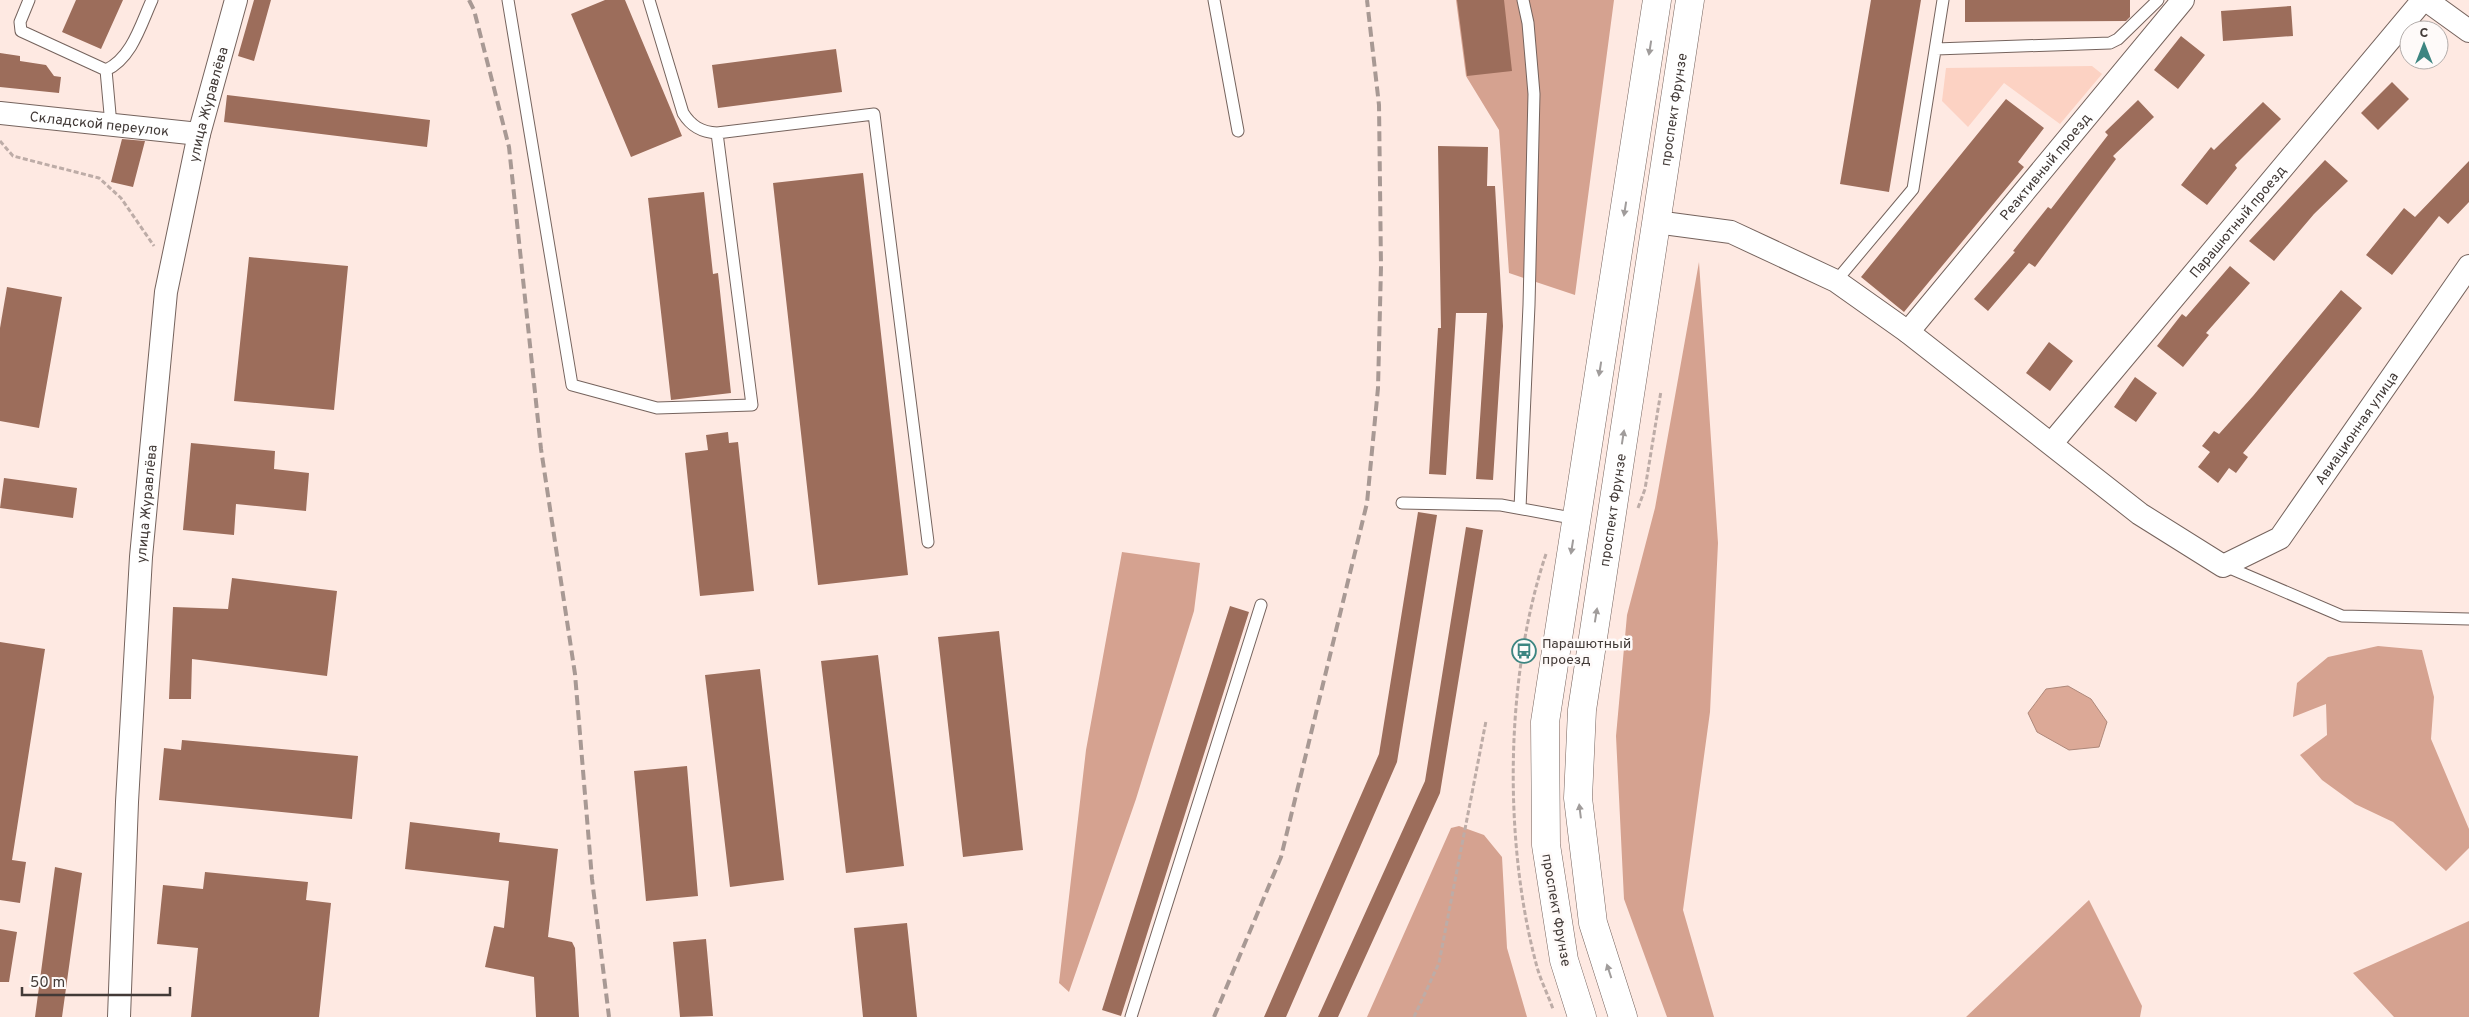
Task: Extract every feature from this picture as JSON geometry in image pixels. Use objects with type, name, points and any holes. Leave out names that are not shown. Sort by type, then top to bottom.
[{"type":"main road","name":"проспект Фрунзе","points":[[1582,1017],[1564,960],[1546,845],[1545,722],[1657,0]]},
{"type":"main road","name":"проспект Фрунзе","points":[[1623,1017],[1594,923],[1578,798],[1582,710],[1690,0]]},
{"type":"street","name":"улица Журавлёва","points":[[119,1017],[127,802],[141,557],[166,292],[199,134],[236,0]]},
{"type":"street","points":[[2425,0],[2469,31]]},
{"type":"street","name":"Парашютный проезд","points":[[2052,443],[2425,0]]},
{"type":"street","name":"Реактивный проезд","points":[[1908,332],[2173,1]]},
{"type":"street","name":"Складской переулок","points":[[0,113],[199,134]]},
{"type":"street","points":[[1656,222],[1731,232],[1836,281],[1908,332],[2052,443],[2140,514],[2223,566]]},
{"type":"street","name":"Авиационная улица","points":[[2223,566],[2280,538],[2467,273]]},
{"type":"lane","points":[[29,0],[20,22],[21,31],[106,70],[115,66],[129,51],[152,0]]},
{"type":"lane","points":[[508,0],[572,385],[656,408],[752,405],[717,133]]},
{"type":"lane","points":[[649,0],[683,113],[688,122],[697,128],[717,133],[874,114],[928,542]]},
{"type":"lane","points":[[1214,0],[1238,131]]},
{"type":"lane","points":[[1520,508],[1529,305],[1530,175],[1534,94],[1528,23],[1523,0]]},
{"type":"lane","points":[[1836,281],[1913,189],[1943,0]]},
{"type":"lane","points":[[1936,49],[2110,43],[2173,1]]},
{"type":"lane","points":[[106,70],[111,125]]},
{"type":"lane","points":[[1402,503],[1501,505],[1577,519]]},
{"type":"lane","points":[[2223,566],[2342,616],[2469,620]]},
{"type":"lane","points":[[1131,1017],[1261,605]]},
{"type":"path","points":[[0,141],[13,156],[100,178],[121,198],[158,250]]},
{"type":"path","points":[[1414,1017],[1439,963],[1486,721]]},
{"type":"shaded area","points":[[1456,0],[1614,0],[1575,295],[1509,273],[1499,130],[1466,76]]},
{"type":"shaded area","points":[[2092,66],[2102,74],[2060,124],[2004,83],[1968,127],[1942,101],[1946,68]]},
{"type":"shaded area","points":[[1699,262],[1718,543],[1710,712],[1683,910],[1714,1017],[1667,1017],[1624,899],[1616,736],[1627,615],[1655,508]]},
{"type":"shaded area","points":[[1122,552],[1200,563],[1194,611],[1136,799],[1069,992],[1059,983],[1086,750]]},
{"type":"shaded area","points":[[2378,646],[2422,650],[2434,697],[2431,739],[2469,829],[2469,848],[2446,871],[2393,822],[2355,804],[2322,780],[2300,755],[2327,735],[2326,704],[2293,717],[2297,683],[2328,657]]},
{"type":"shaded area","points":[[2068,686],[2091,699],[2107,722],[2099,747],[2069,750],[2037,732],[2028,713],[2046,689]]},
{"type":"shaded area","points":[[1459,826],[1484,835],[1502,857],[1507,948],[1527,1017],[1367,1017],[1451,828]]},
{"type":"shaded area","points":[[2089,900],[2142,1006],[2140,1017],[1966,1017]]},
{"type":"shaded area","points":[[2469,921],[2469,1017],[2394,1017],[2353,973]]},
{"type":"building","points":[[76,0],[123,0],[101,49],[62,32]]},
{"type":"building","points":[[254,0],[271,0],[254,61],[238,56]]},
{"type":"building","points":[[605,0],[625,0],[682,136],[631,157],[571,14]]},
{"type":"building","points":[[1457,0],[1504,0],[1512,71],[1467,76]]},
{"type":"building","points":[[1871,0],[1921,0],[1889,192],[1840,184]]},
{"type":"building","points":[[1965,0],[2130,0],[2130,17],[2126,21],[1965,22]]},
{"type":"building","points":[[2291,6],[2293,36],[2223,41],[2221,11]]},
{"type":"building","points":[[2181,36],[2205,55],[2178,89],[2154,70]]},
{"type":"building","points":[[836,49],[842,92],[718,108],[712,65]]},
{"type":"building","points":[[0,53],[20,56],[20,61],[46,65],[54,76],[61,77],[59,93],[0,87]]},
{"type":"building","points":[[2392,82],[2409,99],[2378,130],[2361,113]]},
{"type":"building","points":[[227,95],[430,120],[427,147],[224,122]]},
{"type":"building","points":[[2006,99],[2044,128],[2018,162],[2024,167],[1904,312],[1861,277]]},
{"type":"building","points":[[2138,100],[2154,117],[2113,156],[2116,159],[2035,267],[2029,263],[1988,311],[1974,299],[2015,252],[2013,251],[2048,207],[2051,209],[2108,135],[2105,132]]},
{"type":"building","points":[[2263,102],[2281,119],[2235,165],[2237,168],[2207,205],[2181,185],[2211,147],[2214,150]]},
{"type":"building","points":[[122,139],[145,141],[133,187],[111,182]]},
{"type":"building","points":[[1438,146],[1488,147],[1487,186],[1495,186],[1503,326],[1493,480],[1476,479],[1487,313],[1456,313],[1446,475],[1429,474],[1438,328],[1441,328]]},
{"type":"building","points":[[2325,160],[2348,181],[2314,214],[2274,261],[2249,241]]},
{"type":"building","points":[[2469,161],[2469,202],[2448,224],[2439,216],[2392,275],[2366,255],[2404,208],[2415,217]]},
{"type":"building","points":[[863,173],[908,575],[818,585],[773,183]]},
{"type":"building","points":[[704,192],[713,274],[718,273],[731,393],[671,400],[648,198]]},
{"type":"building","points":[[249,257],[348,266],[334,410],[234,401]]},
{"type":"building","points":[[2230,266],[2250,283],[2206,333],[2209,335],[2183,367],[2157,346],[2182,314],[2186,317]]},
{"type":"building","points":[[7,287],[62,297],[39,428],[0,421],[0,328]]},
{"type":"building","points":[[2341,290],[2362,308],[2243,453],[2248,457],[2236,473],[2229,468],[2218,483],[2198,467],[2210,452],[2202,446],[2214,431],[2219,434],[2253,396]]},
{"type":"building","points":[[2049,342],[2073,361],[2050,391],[2026,373]]},
{"type":"building","points":[[2135,377],[2157,393],[2136,422],[2114,407]]},
{"type":"building","points":[[728,432],[729,443],[738,442],[754,591],[700,596],[685,453],[708,450],[706,435]]},
{"type":"building","points":[[191,443],[275,451],[274,469],[309,473],[306,511],[236,504],[234,535],[183,530]]},
{"type":"building","points":[[4,478],[77,488],[73,518],[0,508]]},
{"type":"building","points":[[1418,512],[1437,515],[1397,762],[1286,1017],[1264,1017],[1379,754]]},
{"type":"building","points":[[1466,527],[1483,530],[1440,793],[1338,1017],[1318,1017],[1425,781]]},
{"type":"building","points":[[232,578],[337,591],[327,676],[192,659],[191,699],[169,699],[173,607],[228,609]]},
{"type":"building","points":[[1230,606],[1249,612],[1121,1016],[1102,1010]]},
{"type":"building","points":[[999,631],[1023,850],[963,857],[938,637]]},
{"type":"building","points":[[0,642],[45,649],[12,860],[26,862],[20,903],[0,900]]},
{"type":"building","points":[[878,655],[904,866],[846,873],[821,661]]},
{"type":"building","points":[[760,669],[784,880],[730,887],[705,675]]},
{"type":"building","points":[[182,740],[358,756],[352,819],[159,800],[164,748],[181,750]]},
{"type":"building","points":[[687,766],[698,896],[646,901],[634,771]]},
{"type":"building","points":[[410,822],[500,833],[499,842],[558,849],[548,937],[572,942],[575,948],[579,1017],[536,1017],[534,977],[485,967],[494,926],[504,928],[509,881],[405,869]]},
{"type":"building","points":[[55,867],[82,873],[62,1017],[35,1017]]},
{"type":"building","points":[[205,872],[308,882],[306,900],[331,903],[319,1017],[191,1017],[198,948],[157,944],[163,885],[203,889]]},
{"type":"building","points":[[907,923],[917,1017],[863,1017],[854,928]]},
{"type":"building","points":[[0,929],[17,932],[9,982],[0,982]]},
{"type":"building","points":[[706,939],[713,1016],[680,1017],[673,942]]},
{"type":"railway","points":[[469,0],[474,10],[509,147],[541,449],[575,674],[592,879],[609,1017]]},
{"type":"railway","points":[[1214,1017],[1281,857],[1367,503],[1378,388],[1381,267],[1379,105],[1367,0]]},
{"type":"place","name":"Парашютный проезд","points":[[1524,651]]}]
